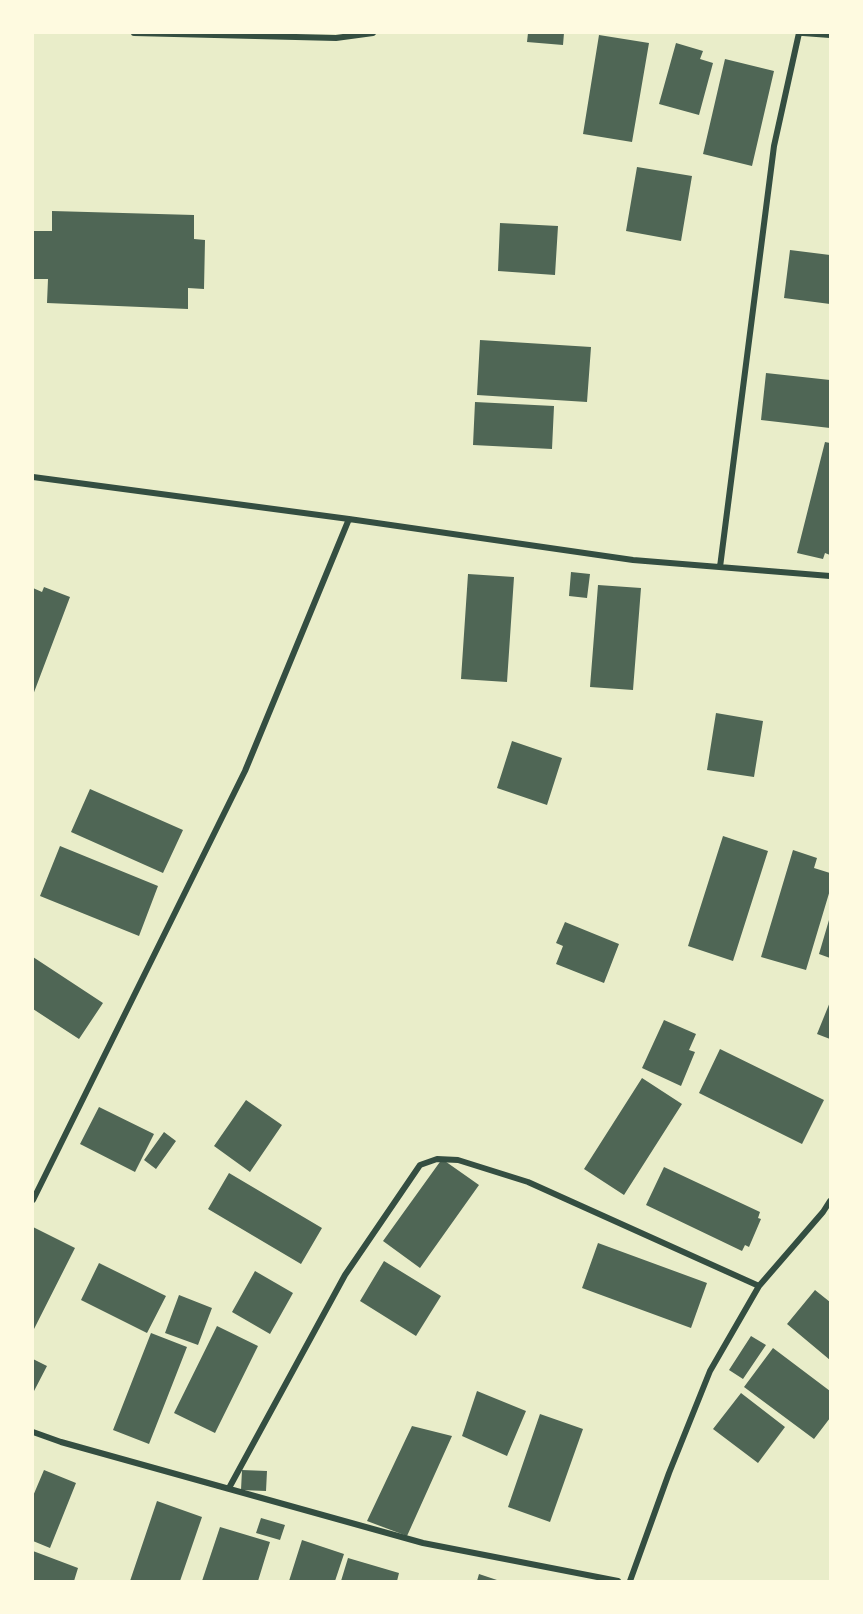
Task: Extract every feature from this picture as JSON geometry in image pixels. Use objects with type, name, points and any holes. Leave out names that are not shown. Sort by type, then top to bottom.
[{"type":"street","points":[[134,33],[336,38],[373,33]]},
{"type":"street","points":[[720,567],[774,146],[801,33],[830,35]]},
{"type":"street","points":[[33,477],[633,560],[830,576]]},
{"type":"street","points":[[33,1200],[245,771],[349,519]]},
{"type":"street","points":[[229,1488],[345,1275],[420,1165],[437,1159],[458,1160],[528,1182],[759,1286]]},
{"type":"street","points":[[630,1581],[669,1473],[710,1371],[759,1286],[830,1201]]},
{"type":"street","points":[[33,1432],[61,1442],[423,1543],[618,1581]]},
{"type":"building","points":[[528,33],[564,33],[563,45],[527,42]]},
{"type":"building","points":[[599,35],[649,43],[632,142],[583,134]]},
{"type":"building","points":[[676,43],[703,51],[700,59],[713,63],[699,115],[659,104]]},
{"type":"building","points":[[725,59],[774,71],[752,166],[703,154]]},
{"type":"building","points":[[637,167],[692,176],[681,241],[626,231]]},
{"type":"building","points":[[52,211],[194,215],[194,239],[205,240],[204,289],[188,288],[188,309],[47,303],[48,279],[33,279],[33,231],[52,231]]},
{"type":"building","points":[[500,223],[558,226],[555,275],[498,271]]},
{"type":"building","points":[[790,250],[830,255],[830,304],[784,298]]},
{"type":"building","points":[[480,340],[591,347],[587,402],[477,395]]},
{"type":"building","points":[[766,373],[830,380],[830,428],[761,420]]},
{"type":"building","points":[[475,402],[554,406],[552,449],[473,445]]},
{"type":"building","points":[[825,442],[830,443],[830,555],[825,553],[823,559],[797,553]]},
{"type":"building","points":[[571,572],[590,574],[587,598],[569,596]]},
{"type":"building","points":[[468,574],[514,577],[507,682],[461,679]]},
{"type":"building","points":[[598,585],[641,588],[633,690],[590,687]]},
{"type":"building","points":[[44,587],[70,597],[33,695],[33,588],[42,592]]},
{"type":"building","points":[[716,713],[763,721],[754,777],[707,770]]},
{"type":"building","points":[[512,741],[562,758],[547,805],[497,788]]},
{"type":"building","points":[[90,789],[183,830],[163,873],[71,832]]},
{"type":"building","points":[[723,836],[768,851],[733,961],[688,946]]},
{"type":"building","points":[[60,846],[158,886],[139,936],[40,896]]},
{"type":"building","points":[[793,850],[817,858],[814,868],[830,873],[830,890],[806,970],[761,957]]},
{"type":"building","points":[[830,920],[830,958],[819,954]]},
{"type":"building","points":[[565,922],[619,944],[604,983],[556,964],[563,946],[556,943]]},
{"type":"building","points":[[33,957],[103,1003],[79,1039],[33,1009]]},
{"type":"building","points":[[830,1002],[830,1039],[817,1034]]},
{"type":"building","points":[[664,1020],[696,1034],[689,1050],[695,1052],[681,1086],[642,1068]]},
{"type":"building","points":[[720,1049],[824,1100],[802,1144],[699,1093]]},
{"type":"building","points":[[642,1078],[682,1104],[624,1195],[584,1169]]},
{"type":"building","points":[[246,1100],[282,1125],[250,1172],[214,1146]]},
{"type":"building","points":[[99,1107],[154,1134],[135,1172],[80,1144]]},
{"type":"building","points":[[164,1132],[176,1141],[156,1169],[144,1160]]},
{"type":"building","points":[[442,1159],[479,1185],[420,1268],[383,1241]]},
{"type":"building","points":[[664,1167],[760,1212],[758,1218],[761,1219],[749,1247],[745,1245],[742,1251],[646,1205]]},
{"type":"building","points":[[229,1173],[322,1228],[301,1264],[208,1209]]},
{"type":"building","points":[[33,1227],[75,1248],[33,1331]]},
{"type":"building","points":[[598,1243],[707,1283],[691,1328],[582,1288]]},
{"type":"building","points":[[384,1261],[441,1296],[416,1336],[360,1301]]},
{"type":"building","points":[[99,1263],[166,1296],[147,1333],[81,1300]]},
{"type":"building","points":[[255,1271],[293,1293],[270,1334],[232,1312]]},
{"type":"building","points":[[815,1290],[830,1302],[830,1360],[787,1324]]},
{"type":"building","points":[[179,1295],[212,1308],[198,1345],[165,1333]]},
{"type":"building","points":[[217,1326],[258,1346],[215,1433],[174,1413]]},
{"type":"building","points":[[151,1333],[187,1347],[149,1444],[113,1430]]},
{"type":"building","points":[[751,1336],[766,1345],[743,1379],[729,1370]]},
{"type":"building","points":[[773,1348],[830,1391],[830,1418],[814,1439],[744,1387]]},
{"type":"building","points":[[33,1359],[47,1366],[33,1393]]},
{"type":"building","points":[[477,1391],[526,1411],[507,1456],[462,1436]]},
{"type":"building","points":[[741,1393],[785,1427],[758,1463],[713,1429]]},
{"type":"building","points":[[540,1414],[583,1429],[550,1522],[508,1507]]},
{"type":"building","points":[[412,1426],[452,1436],[407,1536],[367,1521]]},
{"type":"building","points":[[44,1470],[76,1483],[50,1548],[33,1541],[33,1496]]},
{"type":"building","points":[[242,1470],[267,1471],[266,1491],[241,1490]]},
{"type":"building","points":[[157,1501],[202,1517],[180,1581],[130,1581]]},
{"type":"building","points":[[261,1518],[285,1525],[280,1540],[256,1533]]},
{"type":"building","points":[[220,1527],[270,1542],[258,1581],[202,1581]]},
{"type":"building","points":[[302,1540],[344,1554],[335,1581],[289,1581]]},
{"type":"building","points":[[33,1551],[78,1568],[74,1581],[33,1581]]},
{"type":"building","points":[[348,1558],[399,1573],[397,1581],[341,1581]]},
{"type":"building","points":[[479,1574],[500,1581],[477,1581]]}]
